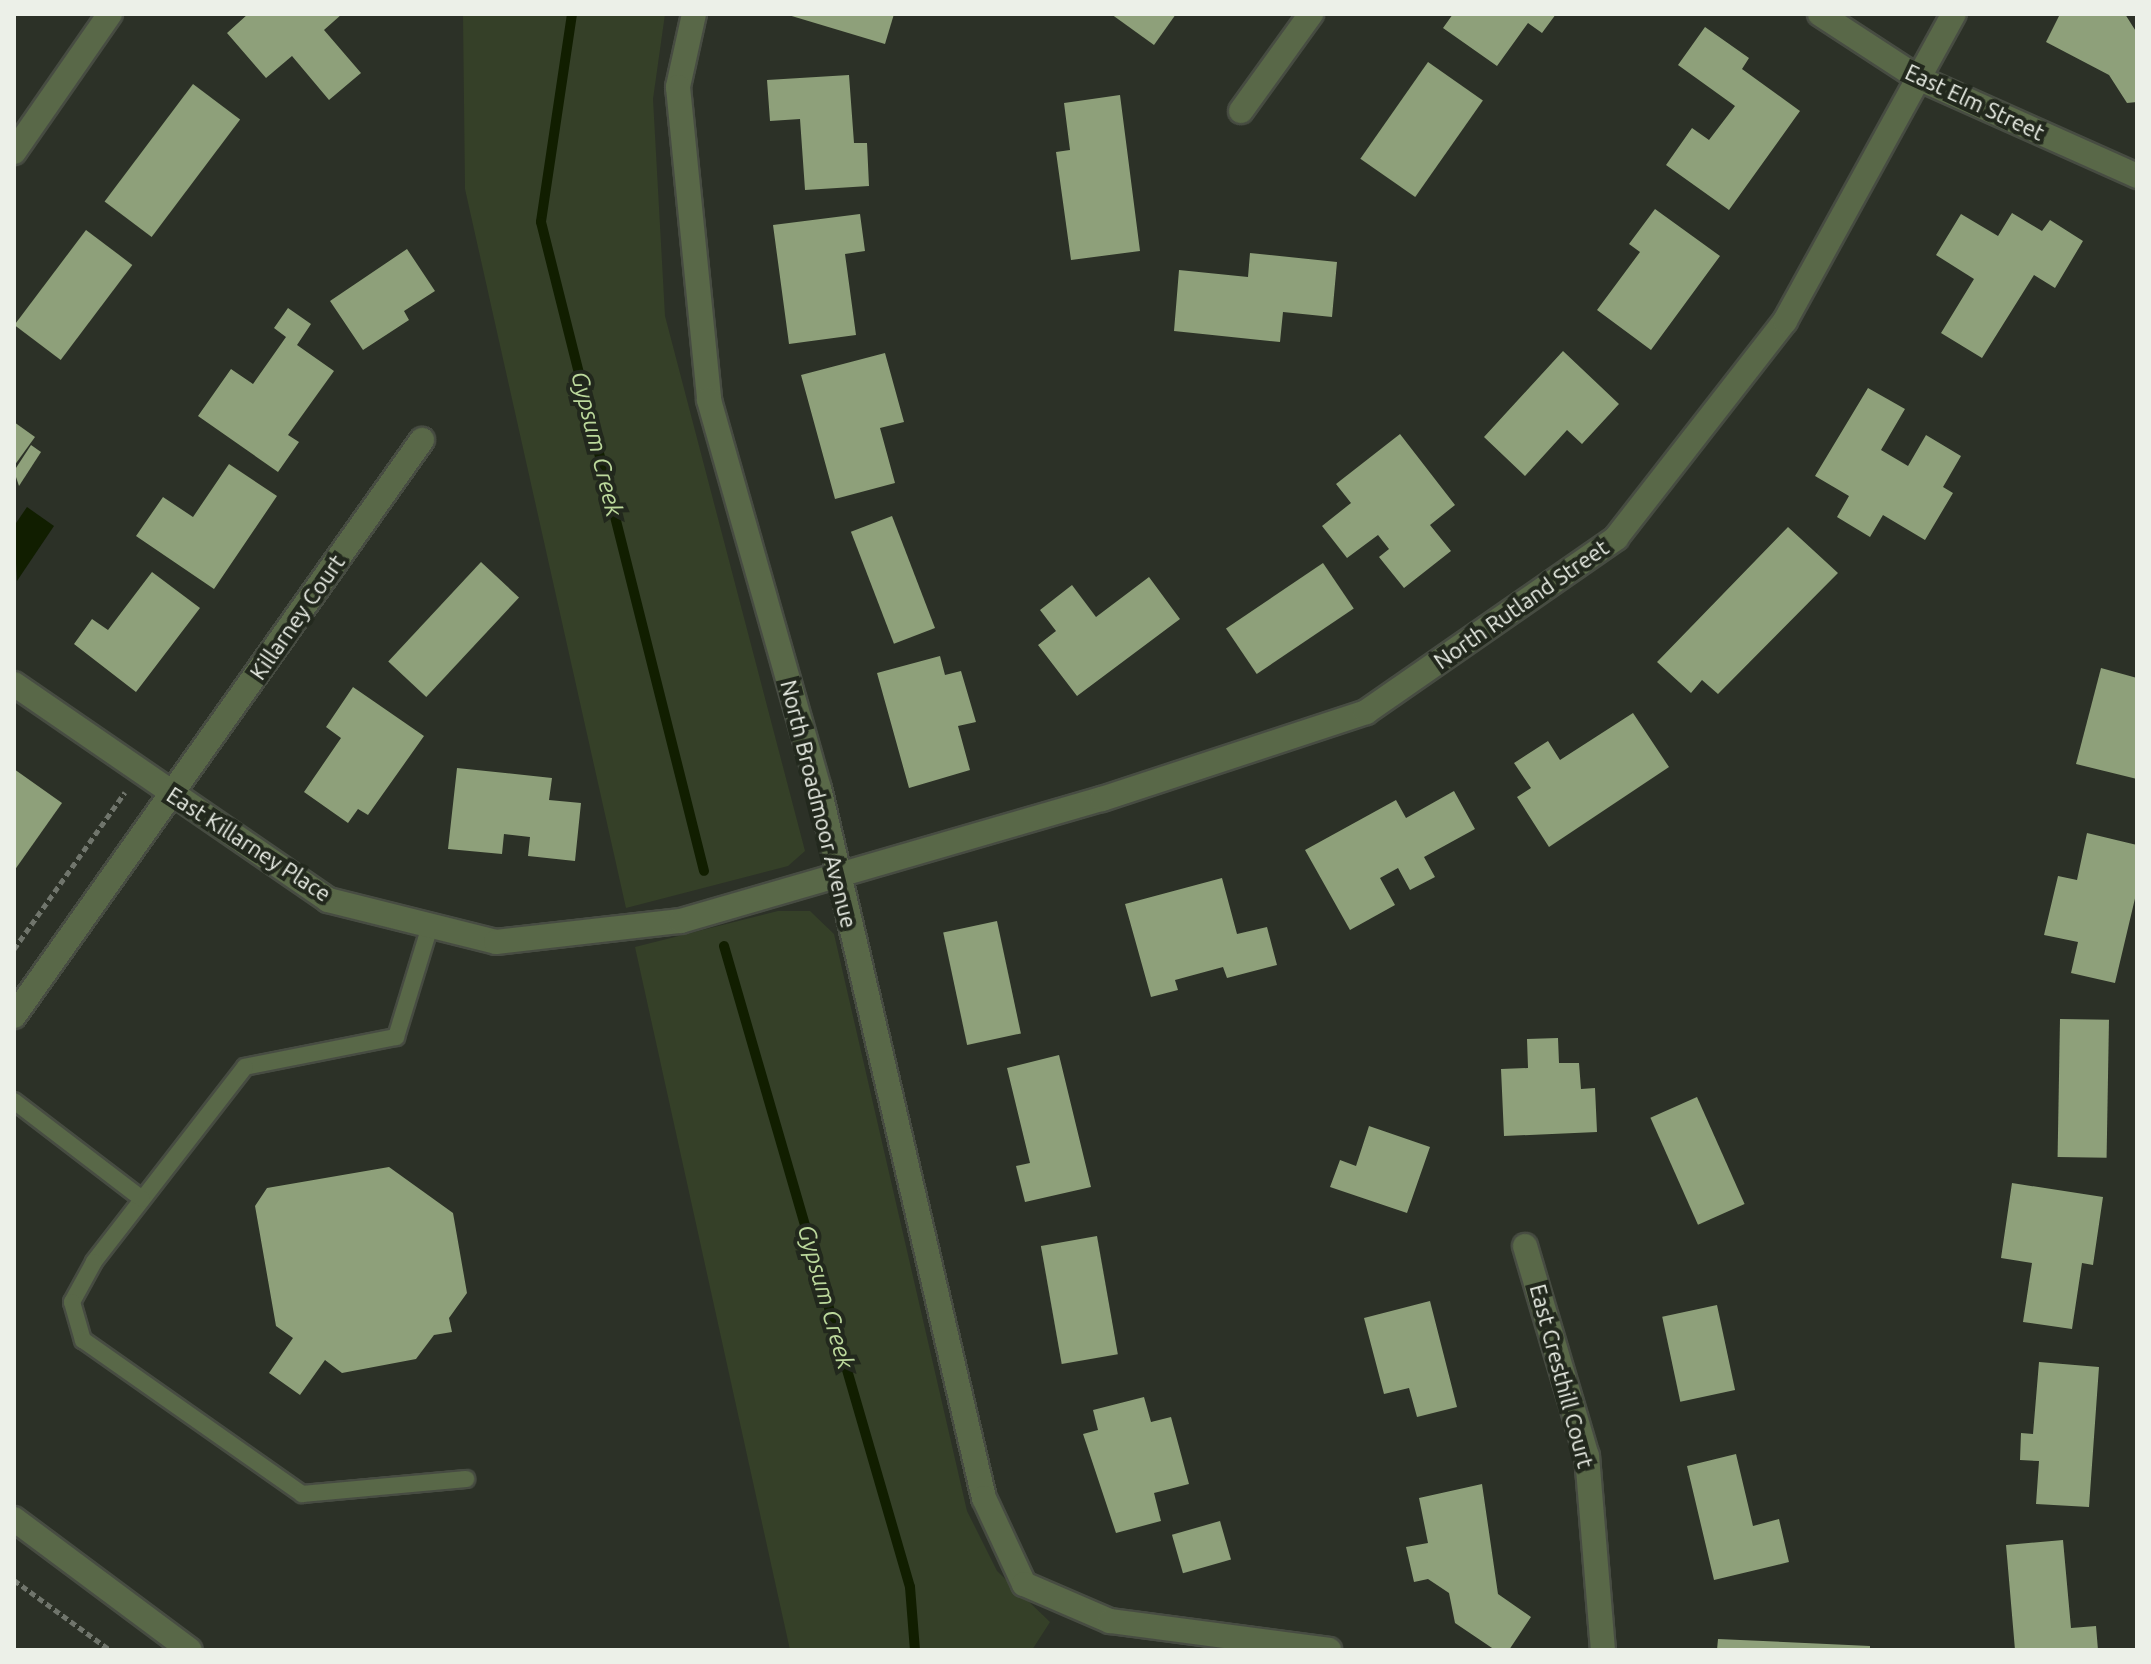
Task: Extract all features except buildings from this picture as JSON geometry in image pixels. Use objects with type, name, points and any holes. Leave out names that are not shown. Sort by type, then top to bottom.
[{"type":"street","points":[[14,152],[110,14]]},
{"type":"street","name":"North Broadmoor Avenue","points":[[694,14],[678,87],[709,400],[839,873],[984,1498],[1024,1584],[1110,1621],[1329,1650]]},
{"type":"street","points":[[1241,111],[1311,14]]},
{"type":"street","name":"East Elm Street","points":[[1820,14],[1918,78],[2137,176]]},
{"type":"street","name":"North Rutland Street","points":[[839,873],[1102,799],[1366,712],[1616,538],[1785,321],[1954,14]]},
{"type":"street","name":"Killarney Court","points":[[14,1016],[422,440]]},
{"type":"street","name":"East Killarney Place","points":[[14,684],[328,900],[496,942],[681,921],[839,873]]},
{"type":"street","name":"East Cresthill Court","points":[[1525,1246],[1587,1456],[1603,1650]]},
{"type":"street","points":[[14,1519],[190,1650]]},
{"type":"lane","points":[[430,926],[396,1037],[245,1067],[80,1282],[72,1302],[83,1340],[302,1494],[466,1479]]},
{"type":"lane","points":[[14,1101],[142,1199]]},
{"type":"path","points":[[14,949],[139,771]]},
{"type":"path","points":[[14,1580],[110,1650]]},
{"type":"shaded area","points":[[463,14],[665,14],[653,99],[665,316],[805,851],[788,866],[626,908],[465,189]]},
{"type":"shaded area","points":[[27,507],[54,526],[17,581],[14,526]]},
{"type":"shaded area","points":[[778,911],[810,911],[834,934],[967,1511],[997,1571],[1050,1622],[1032,1650],[790,1650],[635,947]]},
{"type":"waterway","name":"Gypsum Creek","points":[[572,14],[541,222],[704,871]]},
{"type":"waterway","name":"Gypsum Creek","points":[[724,946],[910,1587],[915,1650]]}]
